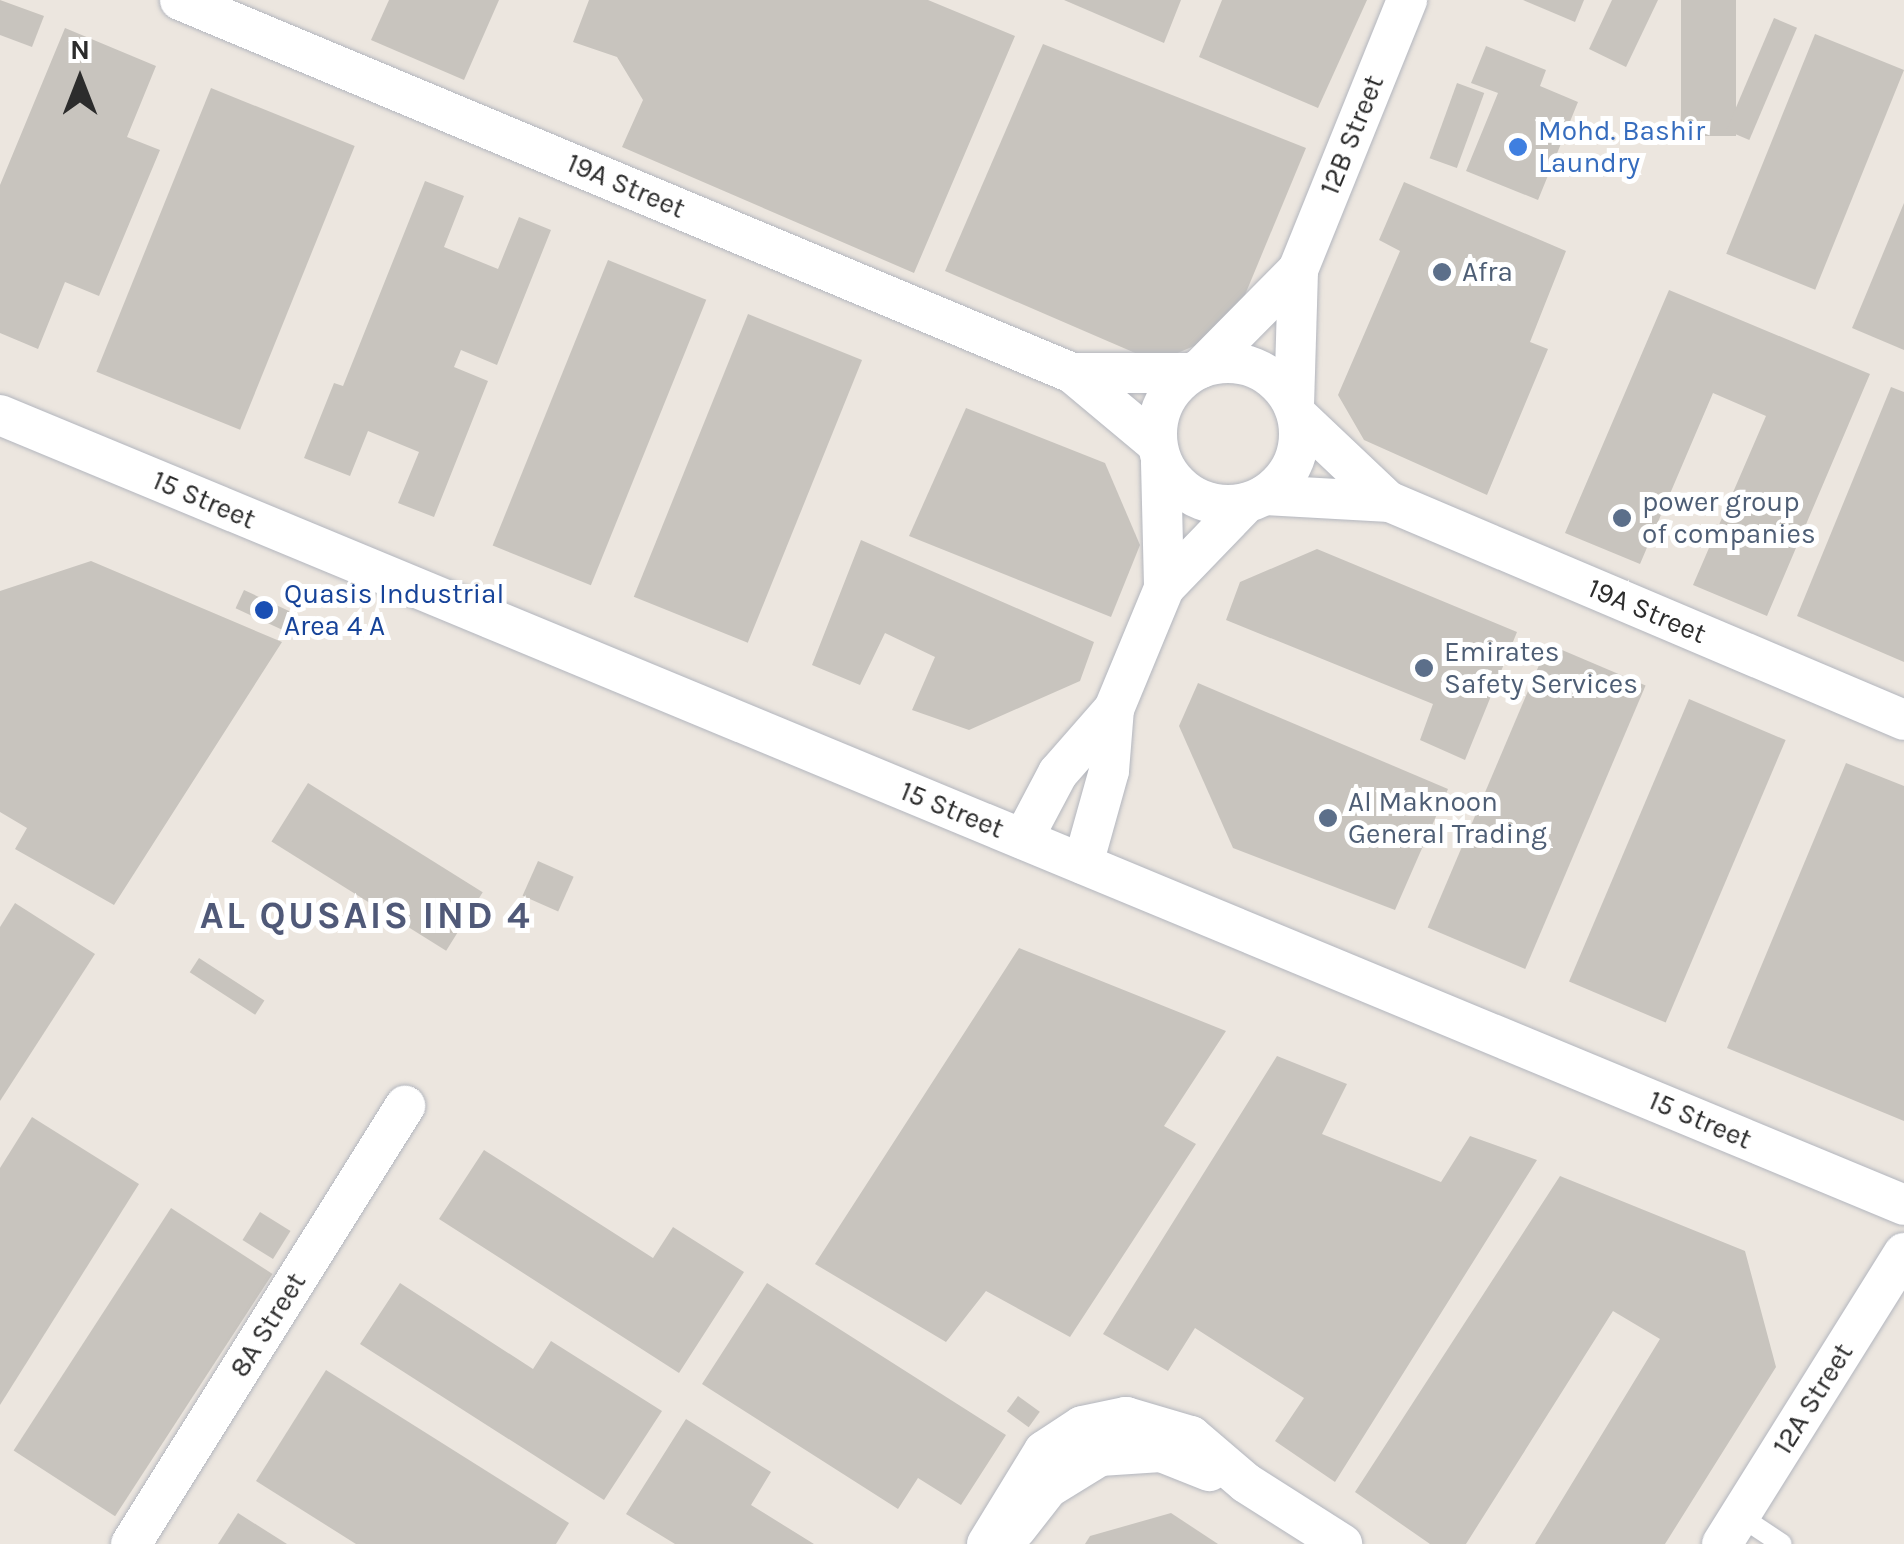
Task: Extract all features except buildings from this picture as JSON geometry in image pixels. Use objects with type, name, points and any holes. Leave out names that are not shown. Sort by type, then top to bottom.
[{"type":"street","name":"19A Street","points":[[180,0],[1072,373]]},
{"type":"street","name":"12B Street","points":[[1298,270],[1407,0]]},
{"type":"street","points":[[1164,588],[1159,453],[1162,403],[1298,270]]},
{"type":"street","points":[[1083,864],[1109,771],[1114,709],[1164,588],[1256,499],[1298,452],[1298,270]]},
{"type":"street","points":[[1072,373],[1256,368],[1390,502]]},
{"type":"street","points":[[1072,373],[1159,453],[1188,494],[1390,502]]},
{"type":"street","name":"15 Street","points":[[3,422],[1904,1204]]},
{"type":"street","name":"19A Street","points":[[1390,502],[1904,720]]},
{"type":"street","points":[[1023,839],[1058,773],[1114,709]]},
{"type":"street","name":"8A Street","points":[[131,1544],[405,1106]]},
{"type":"street","name":"12A Street","points":[[1731,1530],[1904,1253]]},
{"type":"street","points":[[987,1544],[1044,1451],[1104,1420],[1171,1426],[1246,1483],[1342,1544]]},
{"type":"street","points":[[1002,1544],[1048,1488],[1100,1456],[1161,1452],[1246,1483]]},
{"type":"lane","points":[[1731,1530],[1782,1544]]},
{"type":"place","name":"Mohd. Bashir Laundry","points":[[1518,147]]},
{"type":"place","name":"Afra","points":[[1442,272]]},
{"type":"place","name":"power group of companies","points":[[1622,518]]},
{"type":"place","name":"Quasis Industrial Area 4 A","points":[[264,610]]},
{"type":"place","name":"Emirates Safety Services","points":[[1424,668]]},
{"type":"place","name":"Al Maknoon General Trading","points":[[1328,818]]},
{"type":"district","name":"AL QUSAIS IND 4","points":[[366,916]]}]
